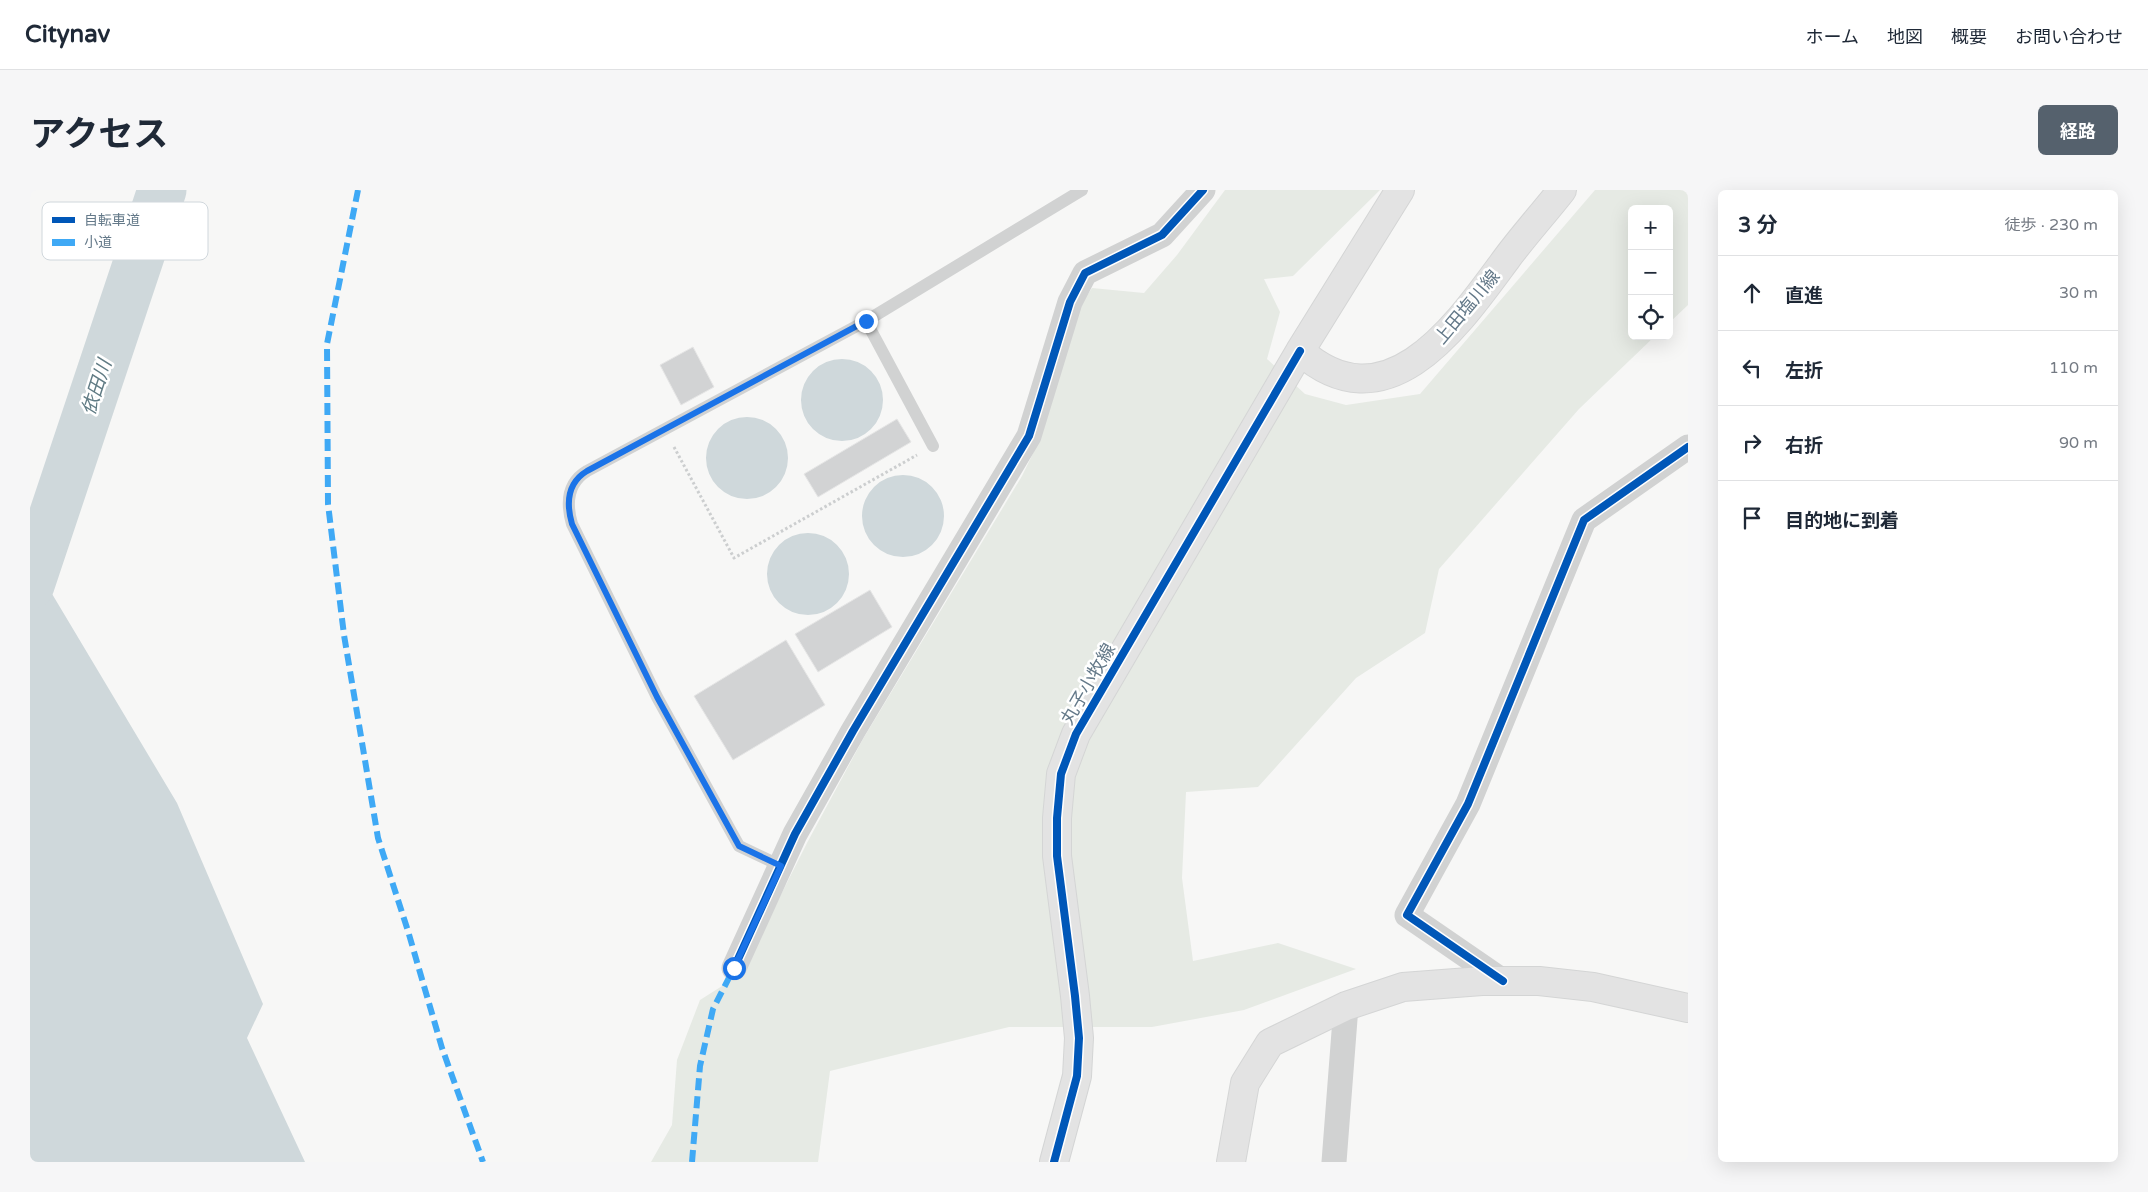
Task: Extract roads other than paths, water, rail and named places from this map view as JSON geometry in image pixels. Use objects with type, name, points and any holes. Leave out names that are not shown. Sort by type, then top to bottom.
[{"type":"street","points":[[734,968],[795,834],[853,731],[1029,436],[1070,302],[1085,273],[1162,235],[1203,190]]},
{"type":"street","points":[[1300,351],[1400,190]]},
{"type":"street","name":"上田塩川線","points":[[1300,351],[1322,368],[1343,376],[1359,378],[1376,377],[1394,372],[1414,363],[1433,348],[1463,317],[1562,190]]},
{"type":"street","name":"丸子小牧線","points":[[1054,1162],[1077,1076],[1079,1038],[1056,856],[1061,774],[1076,734],[1300,351]]},
{"type":"street","points":[[1503,981],[1407,915],[1468,804],[1584,520],[1688,447]]},
{"type":"street","points":[[1231,1162],[1245,1083],[1270,1043],[1346,1006],[1403,987],[1503,981],[1539,981],[1593,987],[1688,1008]]},
{"type":"street","points":[[1334,1162],[1346,1006]]},
{"type":"lane","points":[[781,866],[739,846],[657,697],[572,524],[568,510],[569,495],[578,476],[866,321],[1082,190]]},
{"type":"lane","points":[[866,321],[933,446]]},
{"type":"waterway","name":"依田川","points":[[158,202],[162,190]]},
{"type":"waterway","name":"依田川","points":[[30,585],[139,260]]}]
